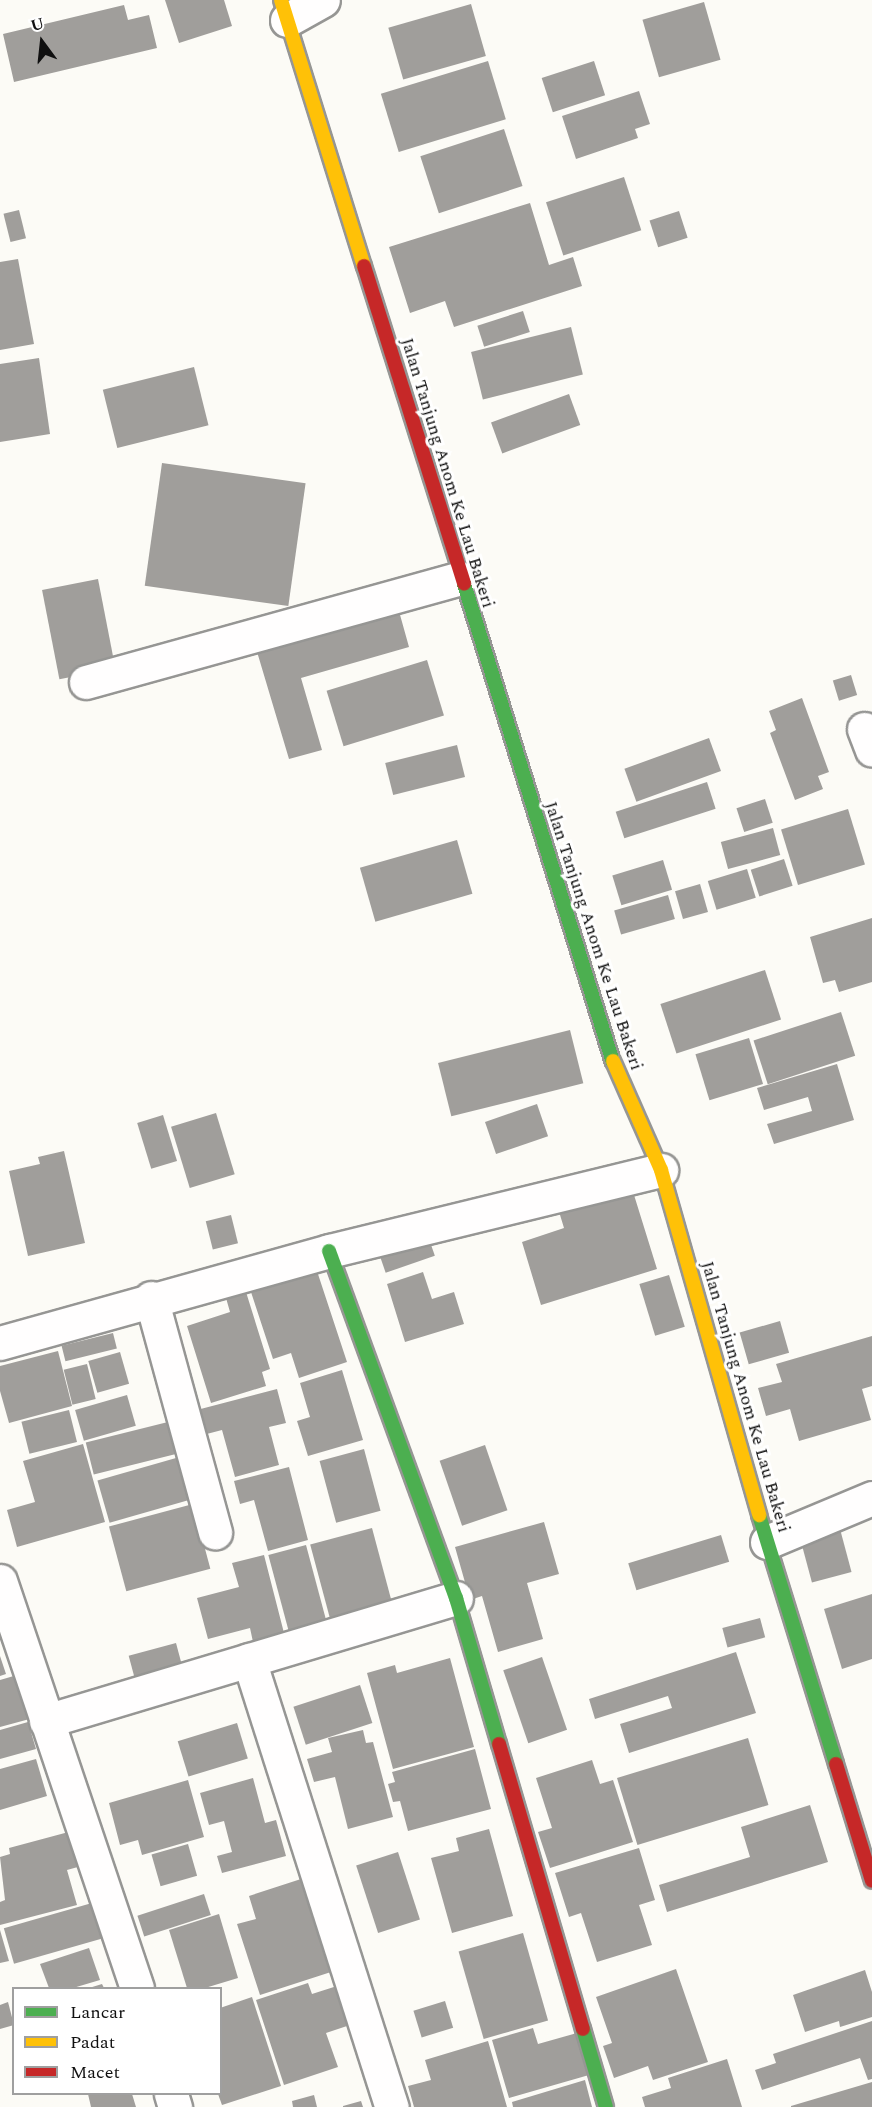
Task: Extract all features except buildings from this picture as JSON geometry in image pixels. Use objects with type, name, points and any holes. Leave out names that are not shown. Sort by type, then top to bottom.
[{"type":"main road","name":"Jalan Tanjung Anom Ke Lau Bakeri","points":[[284,10],[619,1080],[661,1170],[767,1542],[872,1881]]},
{"type":"main road","points":[[329,1251],[456,1598],[606,2107]]},
{"type":"street","points":[[284,10],[323,0]]},
{"type":"street","points":[[86,682],[460,578]]},
{"type":"street","points":[[0,1342],[151,1298],[329,1251],[661,1170]]},
{"type":"street","points":[[151,1298],[215,1532]]},
{"type":"street","points":[[767,1542],[872,1498]]},
{"type":"street","points":[[0,1581],[45,1721],[136,1987]]},
{"type":"street","points":[[45,1721],[456,1598]]},
{"type":"street","points":[[249,1660],[392,2107]]},
{"type":"traffic: fast","points":[[464,584],[613,1061]]},
{"type":"traffic: fast","points":[[329,1251],[456,1598],[499,1744]]},
{"type":"traffic: fast","points":[[759,1515],[836,1764]]},
{"type":"traffic: fast","points":[[583,2029],[606,2107]]},
{"type":"traffic: slow","points":[[281,0],[364,266]]},
{"type":"traffic: slow","points":[[613,1061],[661,1170],[759,1515]]},
{"type":"traffic: jam","points":[[364,266],[464,584]]},
{"type":"traffic: jam","points":[[499,1744],[583,2029]]},
{"type":"traffic: jam","points":[[836,1764],[872,1881]]}]
